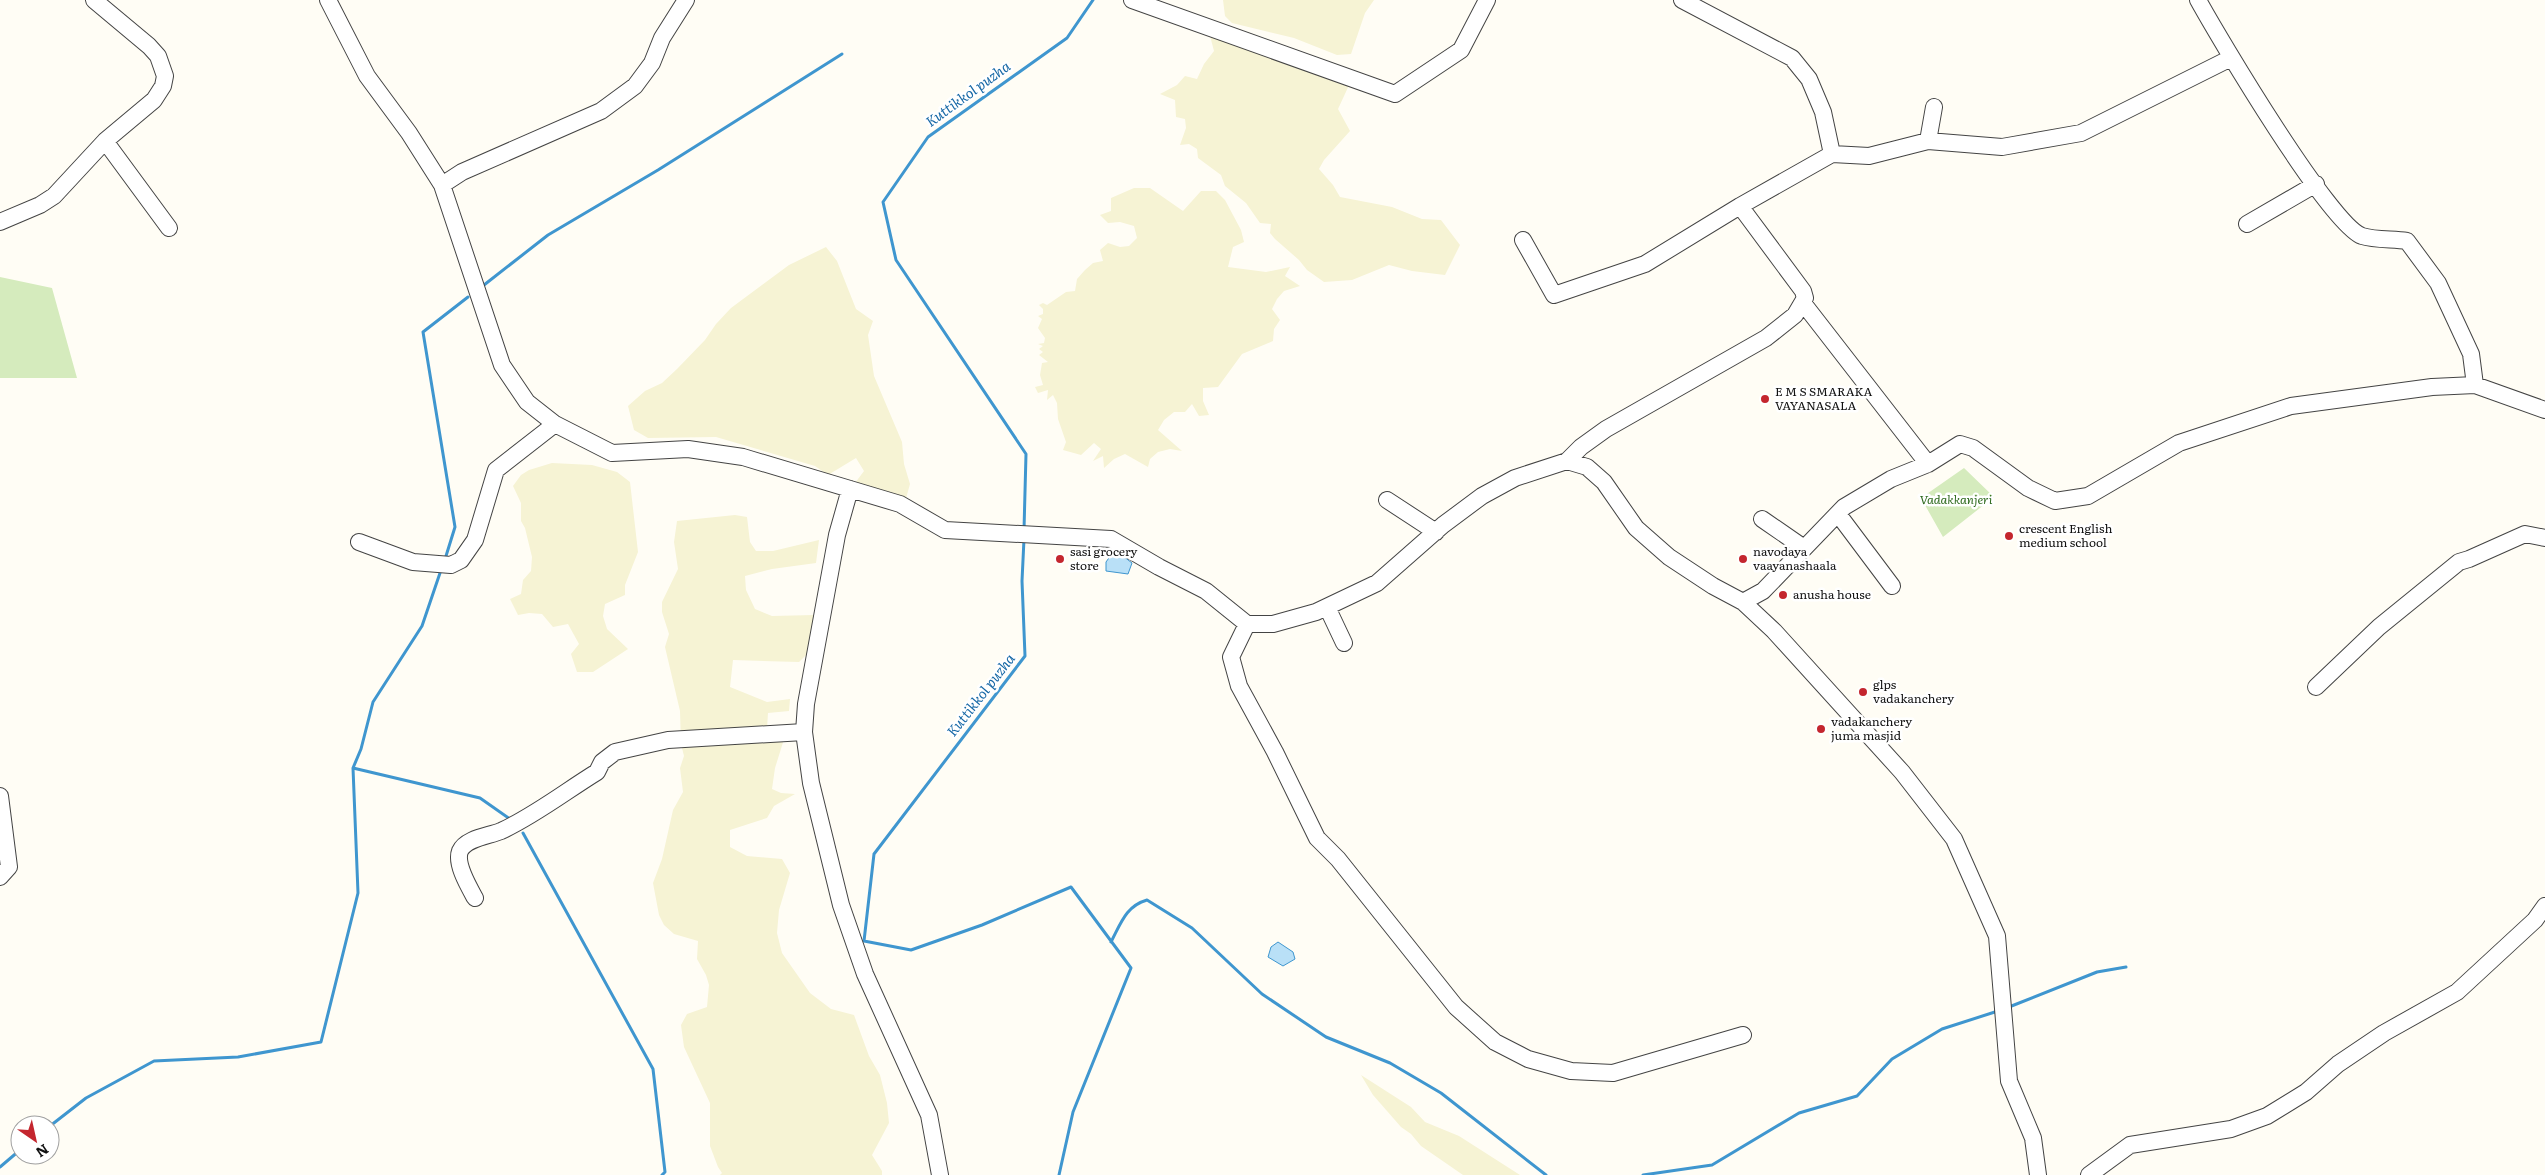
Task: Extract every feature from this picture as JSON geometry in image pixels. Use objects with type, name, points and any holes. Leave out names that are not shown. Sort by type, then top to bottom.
[{"type":"street","points":[[0,222],[40,205],[54,196],[105,141],[154,100],[164,86],[165,76],[158,56],[149,46],[94,0]]},
{"type":"street","points":[[328,0],[367,76],[409,133],[442,185],[502,365],[527,402],[555,424],[612,452],[697,450],[743,457],[900,504],[945,530],[1111,539],[1159,567],[1206,591],[1247,624],[1273,624],[1327,607],[1377,583],[1436,532],[1482,496],[1515,478],[1567,461],[1581,446],[1606,429],[1766,338],[1795,315],[1805,298],[1803,291],[1740,206]]},
{"type":"street","points":[[442,185],[462,172],[601,110],[635,86],[652,63],[662,38],[686,0]]},
{"type":"street","points":[[1132,0],[1395,94],[1461,50],[1487,0]]},
{"type":"street","points":[[1682,0],[1792,58],[1809,79],[1823,112],[1832,154]]},
{"type":"street","points":[[2198,0],[2231,58],[2341,219],[2361,236],[2407,241],[2438,283],[2471,354],[2475,385]]},
{"type":"street","points":[[1523,240],[1554,295],[1646,264],[1740,206],[1832,154],[1869,156],[1928,140],[2002,147],[2080,134],[2231,58]]},
{"type":"street","points":[[1928,140],[1934,107]]},
{"type":"street","points":[[105,141],[169,228]]},
{"type":"street","points":[[2246,224],[2316,184]]},
{"type":"street","points":[[1803,303],[1928,464]]},
{"type":"street","points":[[1743,602],[1763,591],[1844,507],[1891,479],[1928,464],[1960,444],[1973,448],[1994,461],[2028,488],[2056,501],[2088,496],[2179,443],[2291,406],[2432,387],[2475,385],[2545,410]]},
{"type":"street","points":[[359,542],[412,562],[452,565],[461,560],[475,540],[496,470],[555,424]]},
{"type":"street","points":[[1567,461],[1586,467],[1604,482],[1636,528],[1669,557],[1713,586],[1743,602],[1774,631],[1902,772],[1954,839],[1997,936],[2009,1081],[2033,1138],[2038,1175]]},
{"type":"street","points":[[850,489],[836,535],[806,704],[804,732],[811,783],[841,905],[865,974],[929,1115],[940,1175]]},
{"type":"street","points":[[1387,500],[1436,532]]},
{"type":"street","points":[[1838,514],[1892,586]]},
{"type":"street","points":[[1762,519],[1804,548]]},
{"type":"street","points":[[2316,687],[2379,627],[2459,562],[2525,534],[2545,538]]},
{"type":"street","points":[[1327,607],[1344,643]]},
{"type":"street","points":[[1247,624],[1231,657],[1239,686],[1275,752],[1317,838],[1338,860],[1456,1007],[1495,1042],[1528,1059],[1571,1071],[1613,1073],[1743,1035]]},
{"type":"street","points":[[475,898],[465,879],[461,864],[459,854],[463,847],[478,838],[501,831],[597,772],[602,762],[615,752],[668,740],[804,732]]},
{"type":"street","points":[[0,796],[9,867],[0,877]]},
{"type":"street","points":[[2089,1175],[2130,1145],[2231,1129],[2267,1116],[2306,1092],[2338,1064],[2384,1033],[2457,992],[2535,920],[2545,906]]},
{"type":"shaded area","points":[[1223,0],[1374,0],[1365,13],[1351,54],[1337,55],[1294,38],[1232,23],[1225,16]]},
{"type":"shaded area","points":[[1209,32],[1350,83],[1338,109],[1350,131],[1324,160],[1319,169],[1333,185],[1340,197],[1392,207],[1422,219],[1441,220],[1460,245],[1445,275],[1412,271],[1389,265],[1352,280],[1324,282],[1307,270],[1299,260],[1275,239],[1270,233],[1271,224],[1260,223],[1246,203],[1225,186],[1221,175],[1198,158],[1197,149],[1189,144],[1180,145],[1186,128],[1185,119],[1176,117],[1175,100],[1160,94],[1177,85],[1185,76],[1197,79],[1204,64],[1214,51]]},
{"type":"shaded area","points":[[1134,188],[1150,188],[1183,211],[1201,191],[1216,191],[1225,200],[1241,230],[1244,242],[1233,247],[1228,267],[1266,272],[1290,267],[1285,276],[1300,286],[1284,291],[1272,309],[1280,320],[1274,329],[1273,341],[1242,354],[1218,387],[1203,388],[1203,401],[1209,415],[1199,416],[1192,404],[1185,412],[1174,412],[1164,420],[1158,430],[1182,451],[1170,449],[1158,452],[1150,459],[1148,467],[1125,454],[1114,459],[1104,468],[1103,456],[1093,461],[1101,449],[1094,443],[1081,455],[1063,450],[1066,442],[1058,419],[1057,403],[1053,395],[1047,400],[1048,390],[1038,393],[1035,387],[1043,385],[1040,375],[1042,363],[1048,362],[1039,355],[1043,352],[1039,349],[1043,346],[1038,344],[1044,343],[1045,338],[1038,328],[1042,319],[1038,316],[1043,314],[1043,309],[1039,305],[1043,303],[1047,305],[1066,292],[1075,291],[1077,279],[1085,270],[1093,263],[1103,261],[1100,250],[1108,243],[1120,247],[1129,246],[1137,238],[1134,226],[1120,222],[1108,223],[1100,215],[1111,211],[1111,198]]},
{"type":"shaded area","points":[[826,247],[837,261],[856,309],[873,321],[868,335],[874,376],[902,442],[904,464],[910,484],[905,502],[855,483],[864,471],[856,458],[828,475],[815,466],[716,437],[648,438],[634,430],[628,406],[645,391],[662,383],[677,369],[705,340],[716,324],[731,308],[789,265]]},
{"type":"shaded area","points":[[552,463],[592,465],[617,472],[630,482],[638,552],[625,585],[625,595],[605,604],[603,616],[607,629],[628,649],[593,672],[577,672],[571,654],[579,644],[568,624],[553,627],[542,614],[529,613],[518,615],[510,599],[521,594],[523,580],[531,571],[532,557],[525,528],[521,521],[521,503],[513,486],[521,475],[529,470]]},
{"type":"shaded area","points":[[735,515],[747,517],[750,542],[756,551],[773,551],[819,540],[816,563],[772,569],[745,576],[746,590],[755,609],[772,616],[814,615],[809,652],[799,662],[733,660],[730,687],[767,702],[790,699],[789,711],[768,713],[767,728],[785,736],[775,768],[772,789],[781,793],[795,794],[774,806],[767,818],[730,830],[730,847],[747,856],[782,859],[790,873],[779,910],[777,933],[782,953],[810,993],[831,1009],[854,1015],[869,1056],[880,1075],[887,1103],[889,1123],[872,1155],[882,1171],[882,1175],[720,1175],[722,1173],[710,1146],[710,1103],[684,1047],[681,1025],[687,1014],[707,1007],[709,985],[697,959],[698,941],[674,934],[664,925],[659,915],[653,883],[662,859],[673,810],[683,792],[680,768],[684,756],[681,744],[680,711],[665,647],[669,634],[662,612],[662,602],[678,569],[674,542],[677,521]]},
{"type":"shaded area","points":[[1361,1075],[1411,1107],[1425,1122],[1459,1136],[1520,1175],[1463,1175],[1421,1146],[1411,1134],[1401,1127],[1373,1095]]},
{"type":"green space","points":[[0,277],[52,288],[77,378],[0,378]]},
{"type":"green space","name":"Vadakkanjeri","points":[[1964,468],[1994,497],[1943,537],[1921,498]]},
{"type":"water","points":[[1111,555],[1123,556],[1132,563],[1128,574],[1106,571],[1106,562]]},
{"type":"water","points":[[1278,942],[1293,952],[1295,959],[1283,966],[1268,957],[1271,947]]},
{"type":"waterway","name":"Kuttikkol puzha","points":[[1024,530],[1026,454],[896,260],[883,202],[928,137],[1067,38],[1093,0]]},
{"type":"waterway","points":[[484,285],[548,235],[658,170],[842,54]]},
{"type":"waterway","points":[[446,556],[455,527],[423,332],[468,297]]},
{"type":"waterway","name":"Kuttikkol puzha","points":[[1024,539],[1022,581],[1025,656],[874,854],[864,941],[911,950],[982,925],[1071,887],[1131,968],[1073,1112],[1059,1175]]},
{"type":"waterway","points":[[440,573],[422,626],[373,702],[361,749],[353,768],[480,798],[510,819]]},
{"type":"waterway","points":[[60,1118],[86,1098],[154,1061],[238,1057],[321,1042],[358,893],[353,768]]},
{"type":"waterway","points":[[523,833],[653,1069],[665,1172],[662,1175]]},
{"type":"waterway","points":[[1111,942],[1129,911],[1134,906],[1147,900],[1192,928],[1262,994],[1326,1037],[1390,1063],[1441,1093],[1546,1175]]},
{"type":"waterway","points":[[2009,1007],[2097,972],[2126,967]]},
{"type":"waterway","points":[[1643,1175],[1712,1165],[1799,1113],[1857,1096],[1892,1059],[1942,1029],[1998,1011]]},
{"type":"waterway","points":[[0,1167],[10,1158]]},
{"type":"place","name":"E M S SMARAKA VAYANASALA","points":[[1765,399]]},
{"type":"place","name":"crescent English medium school","points":[[2009,536]]},
{"type":"place","name":"sasi grocery store","points":[[1060,559]]},
{"type":"place","name":"navodaya vaayanashaala","points":[[1743,559]]},
{"type":"place","name":"anusha house","points":[[1783,595]]},
{"type":"place","name":"glps vadakanchery","points":[[1863,692]]},
{"type":"place","name":"vadakanchery juma masjid","points":[[1821,729]]}]
